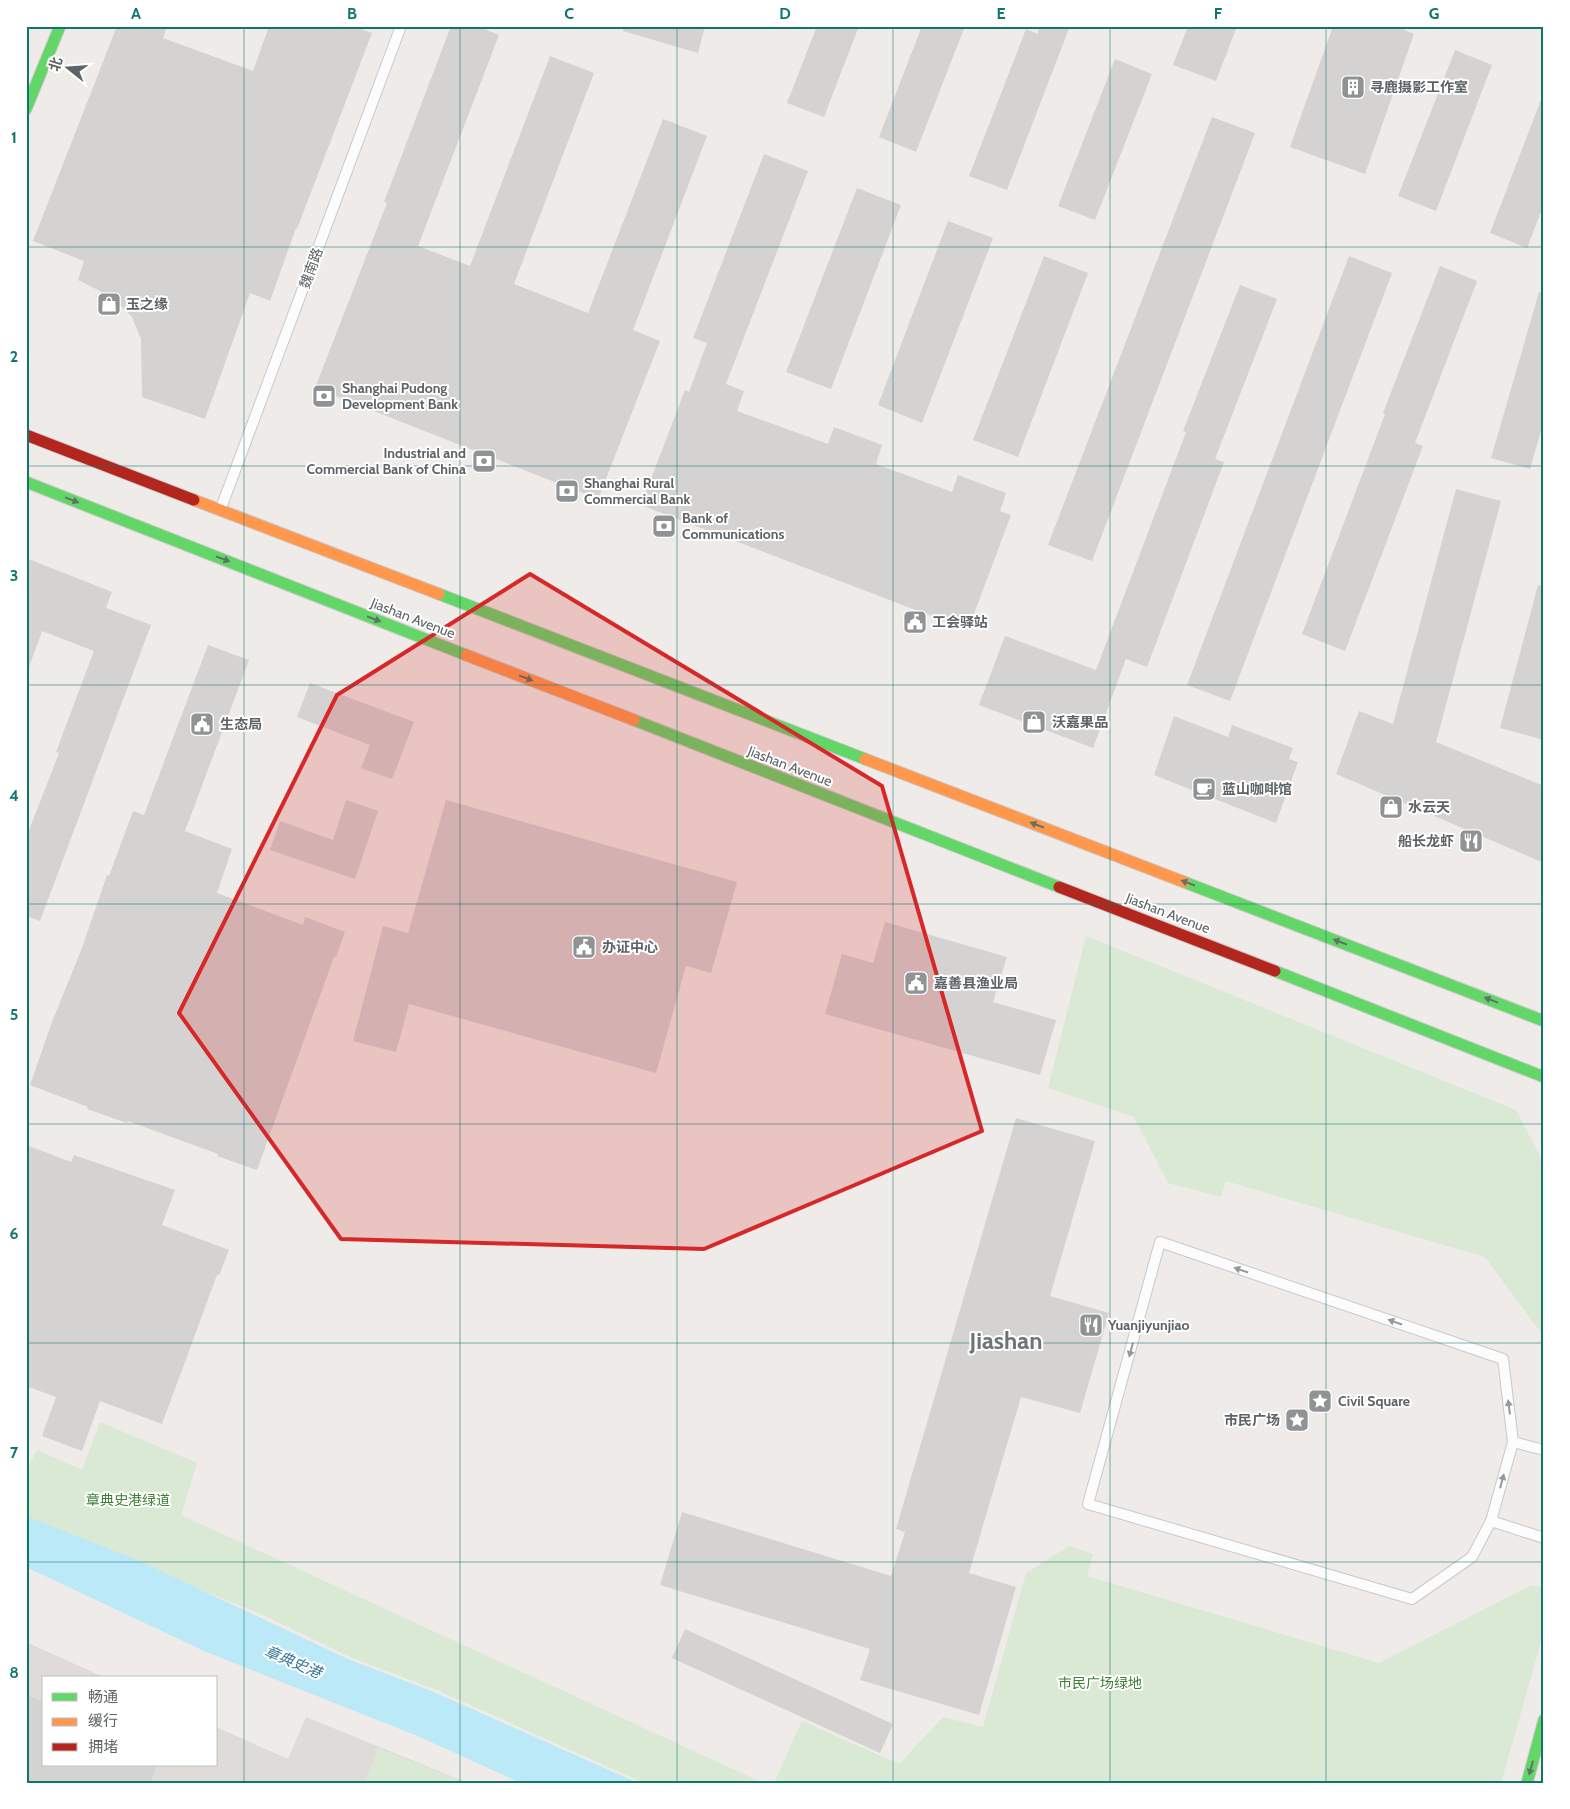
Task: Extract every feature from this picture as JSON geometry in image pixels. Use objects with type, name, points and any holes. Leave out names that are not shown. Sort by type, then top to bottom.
[{"type":"main road","points":[[26,109],[60,26]]},
{"type":"main road","points":[[26,435],[1542,1019]]},
{"type":"main road","name":"Jiashan Avenue","points":[[26,482],[1544,1077]]},
{"type":"main road","points":[[1527,1783],[1544,1720]]},
{"type":"lane","name":"魏南路","points":[[221,509],[401,26]]},
{"type":"lane","points":[[1160,1242],[1503,1359],[1513,1442],[1491,1521],[1472,1557],[1412,1599],[1088,1504],[1160,1242]]},
{"type":"lane","points":[[1513,1442],[1544,1450]]},
{"type":"lane","points":[[1491,1521],[1544,1538]]},
{"type":"highlighted area","points":[[530,574],[882,786],[982,1131],[704,1249],[341,1239],[179,1013],[337,695]]},
{"type":"shaded area","points":[[26,1642],[102,1676],[42,1676],[42,1766],[218,1766],[218,1728],[288,1759],[306,1717],[468,1783],[26,1783]]},
{"type":"green space","points":[[1086,936],[1516,1110],[1544,1164],[1544,1337],[1485,1257],[1226,1181],[1221,1197],[1168,1183],[1134,1117],[1048,1088]]},
{"type":"green space","name":"章典史港绿道","points":[[100,1422],[197,1463],[181,1515],[763,1783],[644,1783],[439,1691],[350,1657],[261,1614],[26,1519],[26,1471],[37,1450],[82,1470]]},
{"type":"green space","name":"市民广场绿地","points":[[1069,1546],[1093,1554],[1087,1576],[1379,1663],[1532,1585],[1544,1588],[1544,1631],[1501,1783],[774,1783],[802,1721],[899,1764],[943,1717],[983,1727],[1026,1573]]},
{"type":"green space","points":[[378,1748],[464,1782],[464,1783],[364,1783]]},
{"type":"water","name":"章典史港","points":[[26,1516],[135,1559],[348,1659],[434,1692],[638,1783],[521,1783],[420,1737],[204,1651],[26,1567]]},
{"type":"building","points":[[117,26],[167,26],[163,38],[253,71],[269,26],[353,26],[372,33],[296,228],[270,301],[250,293],[205,419],[142,397],[141,339],[132,317],[112,297],[78,280],[84,261],[33,241]]},
{"type":"building","points":[[451,26],[477,26],[499,35],[418,246],[470,266],[550,56],[594,73],[514,284],[588,313],[663,119],[707,136],[633,330],[660,341],[598,499],[315,388],[387,203],[384,202]]},
{"type":"building","points":[[624,26],[705,26],[698,53],[623,31]]},
{"type":"building","points":[[817,26],[859,26],[824,117],[787,103]]},
{"type":"building","points":[[922,26],[965,26],[916,152],[879,137]]},
{"type":"building","points":[[1039,26],[1070,26],[1007,190],[969,176],[1026,29],[1038,34]]},
{"type":"building","points":[[1188,26],[1237,26],[1216,81],[1173,65]]},
{"type":"building","name":"寻鹿摄影工作室","points":[[1333,26],[1395,26],[1414,34],[1365,174],[1290,147]]},
{"type":"building","points":[[1455,50],[1492,65],[1436,211],[1398,196]]},
{"type":"building","points":[[1115,59],[1152,74],[1095,220],[1058,206]]},
{"type":"building","points":[[1542,97],[1544,97],[1544,204],[1527,248],[1490,233]]},
{"type":"building","points":[[1212,117],[1255,133],[1092,561],[1048,545]]},
{"type":"building","points":[[764,154],[808,171],[726,384],[744,391],[737,411],[828,444],[834,427],[882,445],[876,464],[952,492],[958,475],[1006,493],[1000,511],[1011,515],[968,630],[641,505],[685,390],[689,392],[707,343],[693,338]]},
{"type":"building","points":[[857,188],[901,205],[831,389],[786,372]]},
{"type":"building","points":[[948,221],[993,238],[922,423],[878,405]]},
{"type":"building","points":[[1044,256],[1088,273],[1018,457],[973,440]]},
{"type":"building","points":[[1349,256],[1392,273],[1230,701],[1187,685]]},
{"type":"building","points":[[1440,266],[1477,281],[1415,443],[1423,446],[1345,651],[1302,634],[1385,414],[1383,413]]},
{"type":"building","points":[[1240,285],[1277,299],[1215,459],[1224,462],[1147,667],[1126,659],[1093,748],[979,705],[1005,636],[1096,670],[1186,432],[1183,431]]},
{"type":"building","points":[[1539,292],[1544,293],[1544,420],[1530,469],[1491,458]]},
{"type":"building","points":[[1456,489],[1501,501],[1436,742],[1544,786],[1544,863],[1336,774],[1359,711],[1393,724]]},
{"type":"building","points":[[26,558],[112,592],[106,608],[151,625],[40,921],[26,916],[26,838],[59,753],[56,752],[94,651],[42,631],[29,667],[26,667]]},
{"type":"building","points":[[1538,585],[1544,586],[1544,740],[1500,728]]},
{"type":"building","points":[[208,645],[249,660],[185,831],[232,849],[217,893],[303,925],[305,917],[345,932],[336,957],[334,957],[257,1170],[128,1121],[127,1123],[87,1109],[88,1107],[30,1085],[52,1022],[82,948],[107,875],[109,876],[133,811],[144,815]]},
{"type":"building","points":[[310,683],[414,722],[392,779],[361,768],[370,745],[297,717]]},
{"type":"building","points":[[1174,716],[1228,737],[1232,725],[1293,748],[1289,759],[1298,762],[1276,823],[1154,775]]},
{"type":"building","points":[[346,800],[378,811],[355,879],[270,850],[280,821],[333,840]]},
{"type":"building","name":"办证中心","points":[[446,800],[737,882],[711,973],[686,966],[656,1073],[409,1004],[396,1052],[353,1041],[383,926],[408,933]]},
{"type":"building","name":"嘉善县渔业局","points":[[885,922],[1007,957],[993,1002],[1056,1020],[1040,1075],[825,1014],[842,954],[873,963]]},
{"type":"building","points":[[1016,1118],[1095,1141],[1050,1296],[1109,1313],[1080,1413],[1021,1397],[969,1573],[1016,1587],[979,1715],[860,1680],[870,1649],[660,1585],[682,1512],[891,1576],[905,1532],[896,1529]]},
{"type":"building","points":[[26,1145],[71,1162],[74,1155],[175,1190],[162,1225],[229,1250],[219,1275],[217,1275],[162,1424],[100,1401],[82,1451],[42,1436],[56,1397],[26,1386]]},
{"type":"building","points":[[685,1629],[893,1724],[880,1753],[672,1658]]},
{"type":"building","points":[[26,1695],[42,1701],[42,1766],[157,1766],[150,1783],[26,1783]]},
{"type":"traffic: fast","points":[[26,109],[60,26]]},
{"type":"traffic: fast","points":[[26,482],[466,655]]},
{"type":"traffic: fast","points":[[439,594],[865,759]]},
{"type":"traffic: fast","points":[[634,720],[1059,887]]},
{"type":"traffic: fast","points":[[1184,882],[1544,1021]]},
{"type":"traffic: fast","points":[[1275,971],[1544,1077]]},
{"type":"traffic: fast","points":[[1527,1783],[1544,1720]]},
{"type":"traffic: slow","points":[[194,500],[439,594]]},
{"type":"traffic: slow","points":[[466,655],[634,720]]},
{"type":"traffic: slow","points":[[865,759],[1184,882]]},
{"type":"traffic: jam","points":[[26,435],[194,500]]},
{"type":"traffic: jam","points":[[1059,887],[1275,971]]},
{"type":"place","name":"寻鹿摄影工作室","points":[[1353,87]]},
{"type":"place","name":"玉之缘","points":[[109,304]]},
{"type":"place","name":"Shanghai Pudong Development Bank","points":[[324,396]]},
{"type":"place","name":"Industrial and Commercial Bank of China","points":[[484,461]]},
{"type":"place","name":"Shanghai Rural Commercial Bank","points":[[567,491]]},
{"type":"place","name":"Bank of Communications","points":[[664,526]]},
{"type":"place","name":"工会驿站","points":[[915,622]]},
{"type":"place","name":"沃嘉果品","points":[[1034,722]]},
{"type":"place","name":"生态局","points":[[202,724]]},
{"type":"place","name":"蓝山咖啡馆","points":[[1204,789]]},
{"type":"place","name":"水云天","points":[[1391,807]]},
{"type":"place","name":"船长龙虾","points":[[1471,841]]},
{"type":"place","name":"办证中心","points":[[584,947]]},
{"type":"place","name":"嘉善县渔业局","points":[[916,983]]},
{"type":"place","name":"Yuanjiyunjiao","points":[[1091,1325]]},
{"type":"place","name":"Civil Square","points":[[1320,1401]]},
{"type":"place","name":"市民广场","points":[[1297,1420]]},
{"type":"district","name":"Jiashan","points":[[1006,1340]]}]
